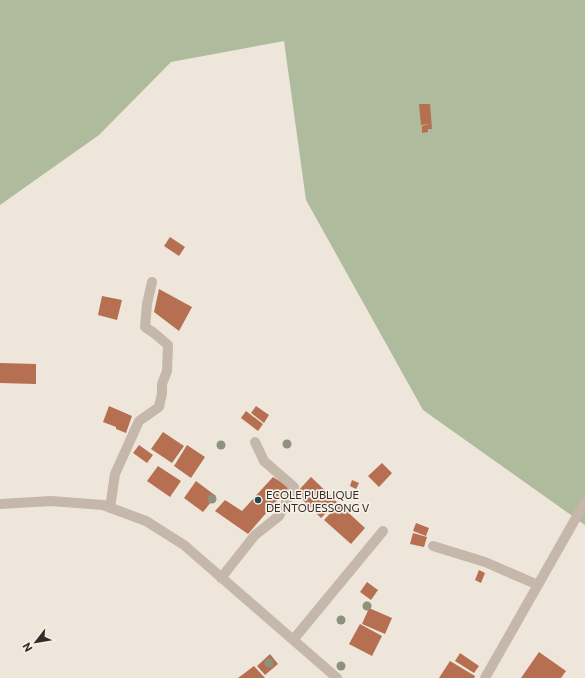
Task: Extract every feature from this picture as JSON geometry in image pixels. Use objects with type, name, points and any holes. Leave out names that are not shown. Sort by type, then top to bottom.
[{"type":"street","points":[[110,508],[115,474],[139,421],[159,407],[162,384],[167,371],[168,345],[145,327],[147,304],[152,282]]},
{"type":"street","points":[[221,578],[255,535],[279,516],[294,486],[264,461],[255,442]]},
{"type":"street","points":[[0,504],[51,501],[103,505],[146,521],[184,545],[337,678]]},
{"type":"street","points":[[485,678],[585,502]]},
{"type":"street","points":[[293,640],[383,532]]},
{"type":"street","points":[[433,546],[485,562],[538,585]]},
{"type":"green space","points":[[0,0],[585,0],[585,525],[423,410],[306,200],[284,41],[171,62],[99,135],[0,205]]},
{"type":"building","points":[[419,104],[430,104],[432,129],[428,129],[428,132],[422,133],[422,126],[429,124],[421,125]]},
{"type":"building","points":[[170,237],[185,247],[179,256],[164,246]]},
{"type":"building","points":[[159,289],[192,307],[179,331],[154,312]]},
{"type":"building","points":[[102,296],[122,300],[117,320],[98,315]]},
{"type":"building","points":[[0,363],[36,364],[36,384],[0,383]]},
{"type":"building","points":[[109,406],[132,416],[126,433],[103,422]]},
{"type":"building","points":[[256,406],[269,415],[264,423],[251,413]]},
{"type":"building","points":[[246,411],[263,424],[258,431],[241,418]]},
{"type":"building","points":[[163,432],[184,446],[172,463],[151,449]]},
{"type":"building","points":[[139,445],[153,455],[147,463],[133,453]]},
{"type":"building","points":[[187,445],[205,457],[191,478],[174,466]]},
{"type":"building","points":[[382,463],[392,473],[379,487],[368,476]]},
{"type":"building","points":[[158,466],[181,481],[170,497],[147,481]]},
{"type":"building","points":[[273,477],[289,487],[248,534],[215,511],[225,500],[242,511]]},
{"type":"building","points":[[311,477],[337,502],[321,518],[296,493]]},
{"type":"building","points":[[352,480],[359,483],[356,489],[350,486]]},
{"type":"building","points":[[196,481],[216,496],[203,512],[184,498]]},
{"type":"building","points":[[339,504],[365,528],[351,544],[324,520]]},
{"type":"building","points":[[416,523],[429,528],[426,536],[413,531]]},
{"type":"building","points":[[413,533],[427,537],[424,547],[410,544]]},
{"type":"building","points":[[479,570],[485,573],[481,583],[475,580]]},
{"type":"building","points":[[367,582],[378,590],[371,600],[360,592]]},
{"type":"building","points":[[369,608],[392,618],[385,634],[362,624]]},
{"type":"building","points":[[360,624],[382,636],[372,656],[349,644]]},
{"type":"building","points":[[539,652],[566,671],[561,678],[521,678]]},
{"type":"building","points":[[460,653],[479,666],[474,673],[455,661]]},
{"type":"building","points":[[270,654],[278,664],[265,675],[257,666]]},
{"type":"building","points":[[450,661],[475,676],[474,678],[439,678]]},
{"type":"building","points":[[254,666],[265,678],[238,678]]},
{"type":"place","name":"ECOLE PUBLIQUE DE NTOUESSONG V","points":[[258,500]]}]
